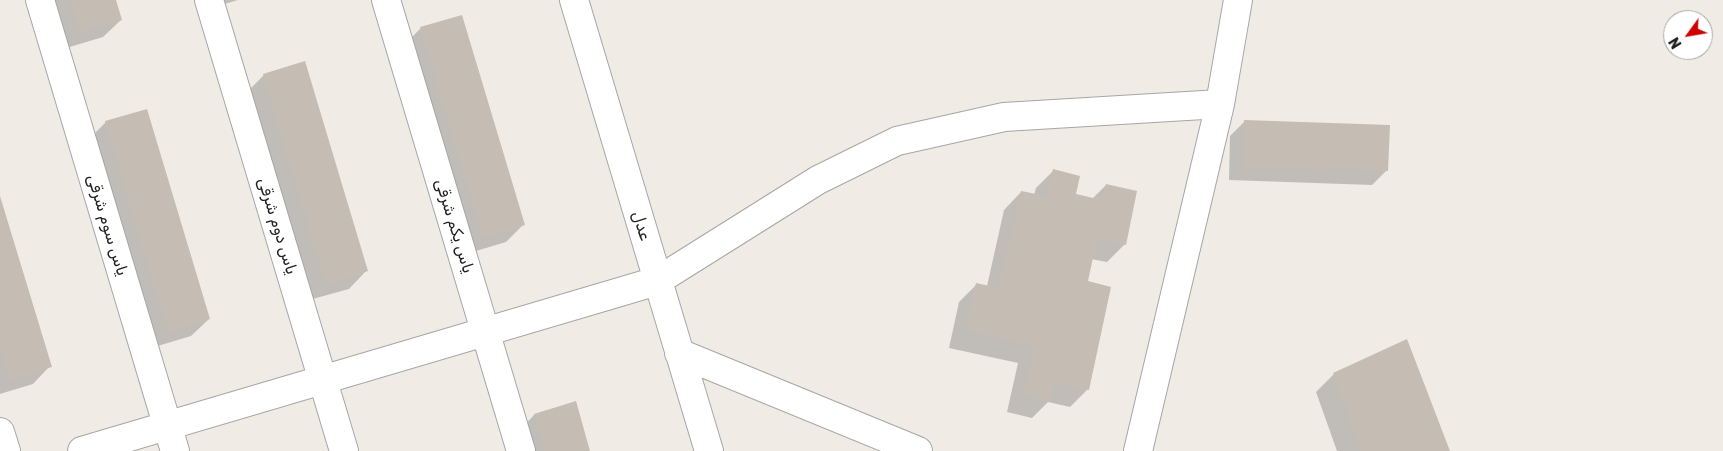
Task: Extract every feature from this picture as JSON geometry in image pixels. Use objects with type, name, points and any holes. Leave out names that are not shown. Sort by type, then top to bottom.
[{"type":"street","name":"یاس سوم شرقی","points":[[40,0],[171,438]]},
{"type":"street","name":"یاس دوم شرقی","points":[[209,0],[344,451]]},
{"type":"street","name":"یاس یکم شرقی","points":[[386,0],[521,451]]},
{"type":"street","name":"عدل","points":[[574,0],[709,451]]},
{"type":"street","points":[[1138,451],[1220,104],[1238,0]]},
{"type":"street","points":[[82,451],[171,438],[323,380],[658,281],[818,180],[896,141],[1004,117],[1220,104]]},
{"type":"street","points":[[679,353],[918,451]]},
{"type":"street","points":[[0,432],[6,451]]},
{"type":"building","points":[[71,0],[116,0],[122,20],[80,32]]},
{"type":"building","points":[[462,15],[525,225],[483,237],[420,27]]},
{"type":"building","points":[[305,61],[368,271],[326,284],[263,74]]},
{"type":"building","points":[[147,109],[210,319],[168,331],[105,121]]},
{"type":"building","points":[[1244,120],[1390,125],[1388,171],[1243,166]]},
{"type":"building","points":[[1053,169],[1080,176],[1076,194],[1102,200],[1106,184],[1137,191],[1126,245],[1097,239],[1088,281],[1111,287],[1089,390],[1055,382],[1051,401],[1024,395],[1035,346],[966,330],[976,283],[999,288],[1021,191],[1047,196]]},
{"type":"building","points":[[0,196],[52,367],[10,379],[0,346]]},
{"type":"building","points":[[1407,339],[1450,451],[1361,451],[1333,373]]},
{"type":"building","points":[[576,401],[590,451],[545,451],[534,414]]}]
